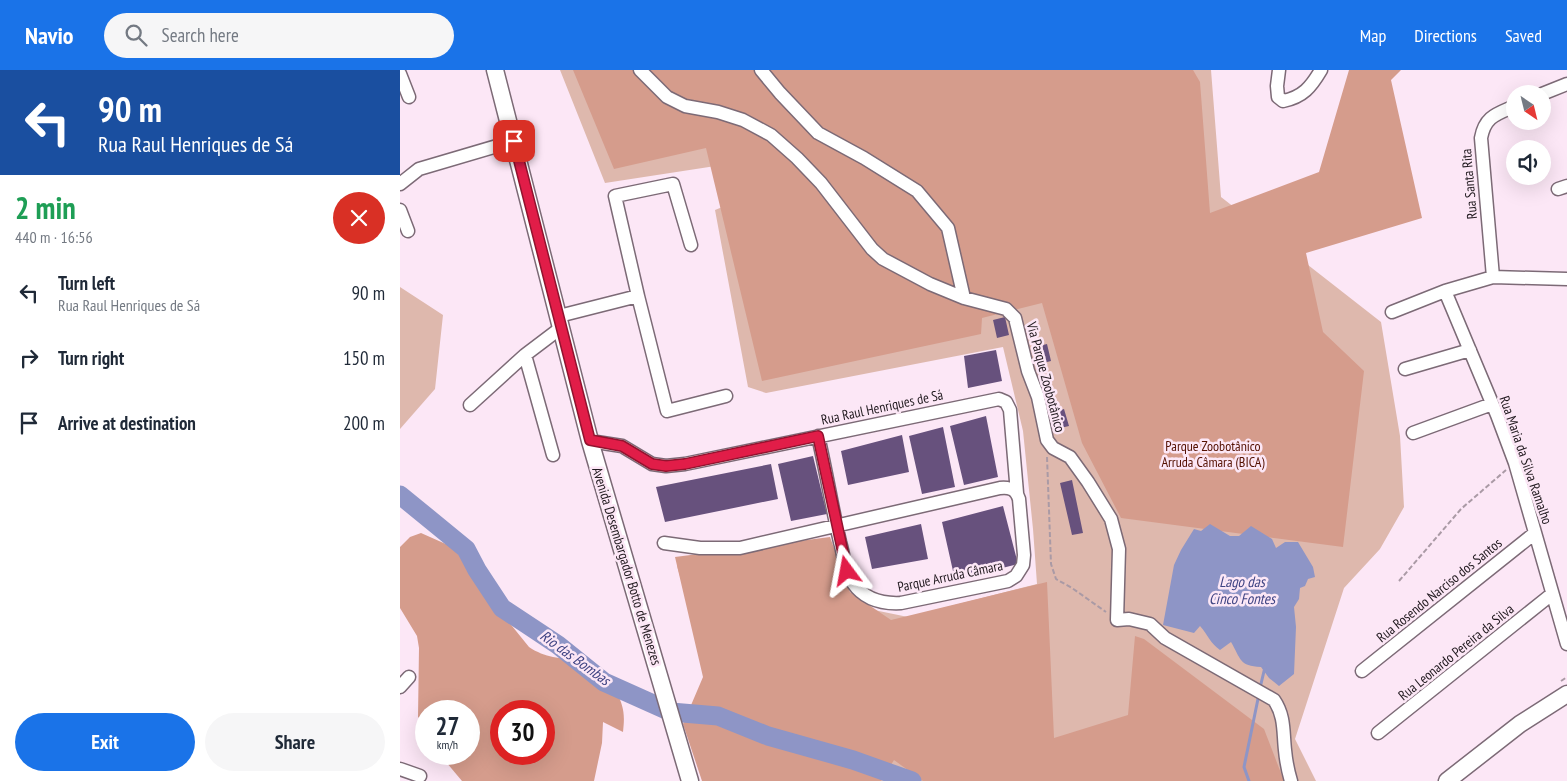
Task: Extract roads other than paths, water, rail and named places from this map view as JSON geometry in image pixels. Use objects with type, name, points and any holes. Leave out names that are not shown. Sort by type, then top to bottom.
[{"type":"main road","name":"Avenida Desembargador Botto de Menezes","points":[[495,70],[590,440],[690,781]]},
{"type":"main road","points":[[1447,781],[1520,724],[1567,694]]},
{"type":"street","name":"Via Parque Zoobotânico","points":[[640,70],[667,97],[685,106],[718,112],[743,120],[771,135],[821,183],[872,250],[883,259],[964,298],[1006,309],[1015,318],[1028,371],[1038,397],[1047,440],[1053,448],[1070,457],[1111,519],[1119,549],[1117,620],[1129,619],[1150,624],[1165,638],[1274,700],[1280,709],[1283,719],[1288,770],[1291,781]]},
{"type":"street","points":[[761,70],[818,133],[864,158],[917,191],[948,228],[964,298]]},
{"type":"street","points":[[1279,70],[1278,96],[1283,101],[1295,98],[1312,85],[1321,70]]},
{"type":"street","points":[[400,74],[408,97]]},
{"type":"street","points":[[1551,90],[1567,84]]},
{"type":"street","name":"Rua Santa Rita","points":[[1493,277],[1480,138],[1486,122],[1493,116],[1506,110]]},
{"type":"street","points":[[400,184],[419,169],[514,141]]},
{"type":"street","points":[[691,245],[673,184],[670,183],[615,196],[667,411],[726,396]]},
{"type":"street","points":[[400,210],[408,231]]},
{"type":"street","points":[[1392,312],[1445,291],[1493,277],[1567,279]]},
{"type":"street","name":"Rua Maria da Silva Ramalho","points":[[1445,291],[1515,463],[1567,644]]},
{"type":"street","points":[[470,405],[560,322],[638,296]]},
{"type":"street","points":[[1405,369],[1470,350]]},
{"type":"street","points":[[525,355],[553,455]]},
{"type":"street","name":"Rua Raul Henriques de Sá","points":[[590,440],[622,446],[652,464],[666,466],[694,462],[999,399],[1006,402],[1010,410],[1017,493]]},
{"type":"street","points":[[1413,434],[1492,404]]},
{"type":"street","name":"Parque Arruda Câmara","points":[[818,436],[847,571],[853,583],[862,593],[886,604],[901,603],[1008,581],[1016,576],[1023,566],[1024,556],[1017,493]]},
{"type":"street","points":[[664,543],[700,548],[740,548],[1000,488],[1012,489],[1017,493]]},
{"type":"street","name":"Rua Rosendo Narciso dos Santos","points":[[1362,671],[1535,533]]},
{"type":"street","name":"Rua Leonardo Pereira da Silva","points":[[1378,733],[1552,594]]},
{"type":"street","points":[[400,687],[410,677]]},
{"type":"street","points":[[400,769],[420,776]]},
{"type":"water","name":"Lago das Cinco Fontes","points":[[1210,524],[1230,536],[1239,536],[1251,526],[1272,539],[1276,548],[1285,542],[1298,542],[1313,567],[1315,577],[1308,579],[1305,586],[1300,588],[1299,599],[1294,607],[1296,627],[1294,674],[1279,686],[1269,678],[1261,667],[1244,663],[1231,642],[1220,650],[1211,642],[1200,626],[1194,633],[1163,625],[1174,565],[1194,529],[1201,531]]},
{"type":"waterway","name":"Rio das Bombas","points":[[400,495],[466,549],[477,570],[502,608],[558,645],[604,682],[671,712],[718,716],[768,736],[853,760],[912,781]]},
{"type":"waterway","points":[[1260,688],[1265,667]]},
{"type":"waterway","points":[[1249,781],[1244,767],[1259,694]]},
{"type":"park label","name":"Parque Zoobotânico Arruda Câmara (BICA)","points":[[1213,454]]}]
